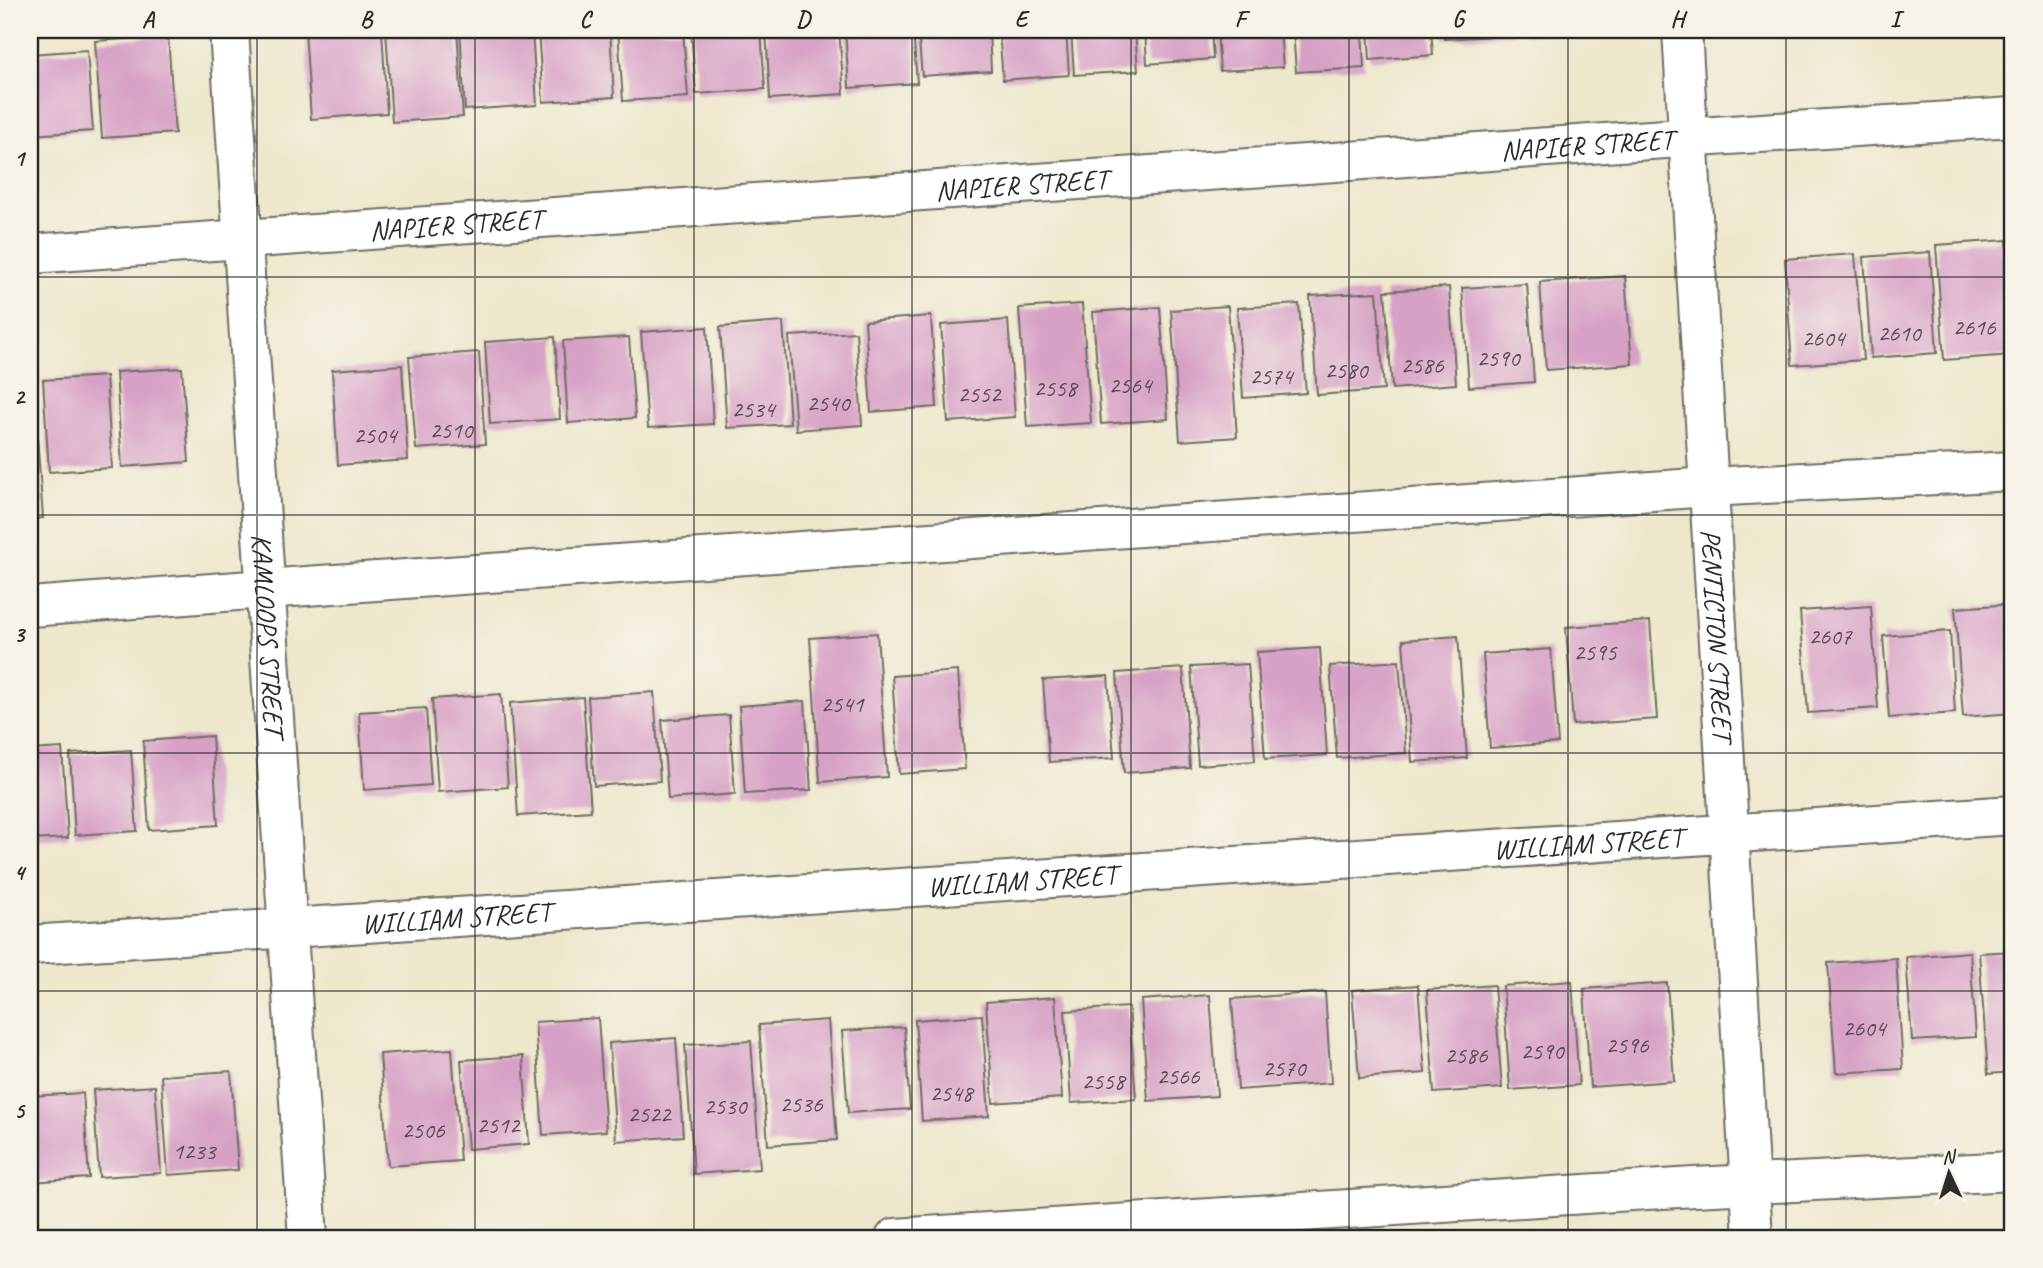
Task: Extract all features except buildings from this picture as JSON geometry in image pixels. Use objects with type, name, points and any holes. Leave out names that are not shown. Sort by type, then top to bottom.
[{"type":"street","name":"KAMLOOPS STREET","points":[[229,30],[308,1238]]},
{"type":"street","name":"PENTICTON STREET","points":[[1682,30],[1753,1238]]},
{"type":"street","name":"NAPIER STREET","points":[[30,254],[2013,117]]},
{"type":"street","points":[[30,607],[1709,487],[2013,471]]},
{"type":"street","name":"WILLIAM STREET","points":[[30,945],[2013,815]]},
{"type":"street","points":[[895,1238],[1751,1184],[2013,1171]]}]
